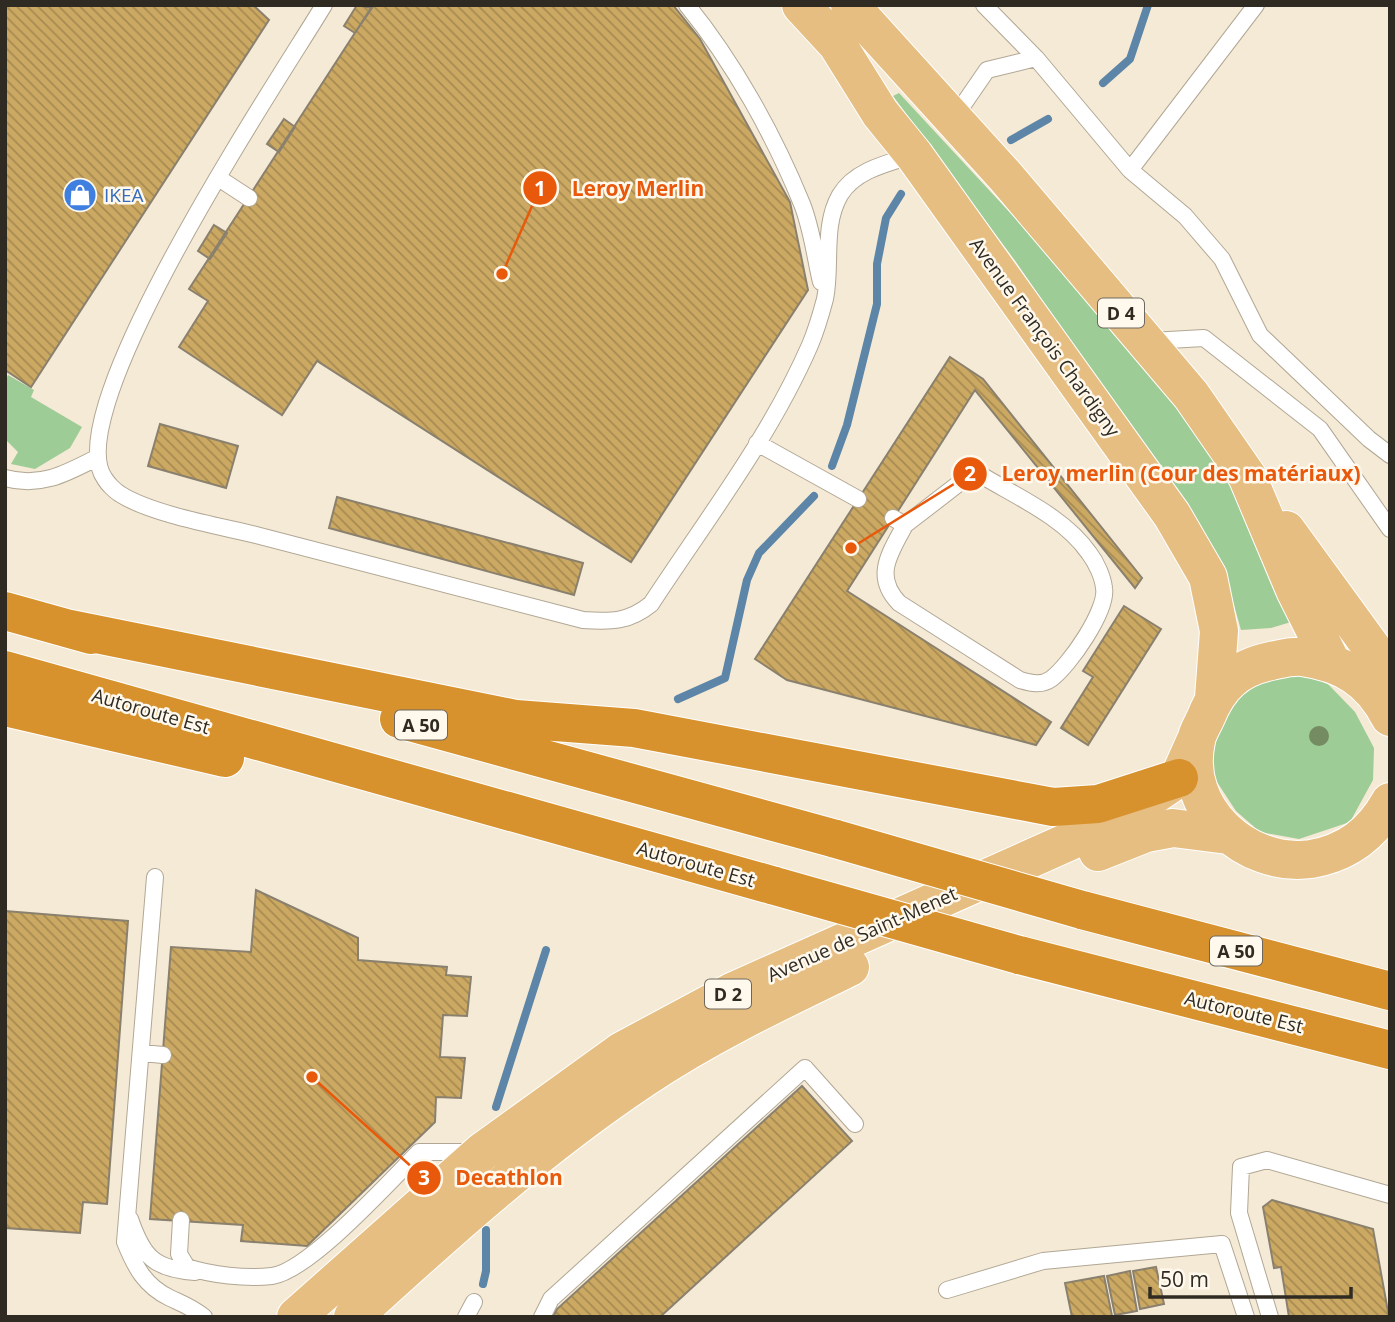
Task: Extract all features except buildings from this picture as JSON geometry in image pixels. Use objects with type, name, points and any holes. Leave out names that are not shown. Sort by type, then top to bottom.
[{"type":"highway","name":"A 50","points":[[5,611],[836,839],[1082,910],[1390,991]]},
{"type":"highway","points":[[66,628],[516,719],[635,728],[1053,807],[1098,804],[1179,778]]},
{"type":"highway","name":"Autoroute Est","points":[[5,670],[1019,955],[1390,1050]]},
{"type":"highway","points":[[5,707],[775,886]]},
{"type":"main road","points":[[778,5],[880,113]]},
{"type":"main road","name":"Avenue François Chardigny","points":[[801,5],[837,44],[880,113],[914,155],[1172,515],[1208,577],[1219,631],[1214,698]]},
{"type":"main road","name":"D 4","points":[[850,5],[953,119],[1191,395],[1247,476],[1295,590],[1331,662]]},
{"type":"main road","points":[[1247,476],[1390,673]]},
{"type":"main road","points":[[1179,778],[1214,698],[1229,677],[1259,663],[1294,656],[1331,662],[1352,671],[1368,685],[1390,717]]},
{"type":"main road","points":[[1195,742],[1197,781],[1207,809],[1228,835],[1258,854],[1294,861],[1329,856],[1372,844],[1371,830],[1390,802]]},
{"type":"main road","name":"Avenue de Saint-Menet","points":[[296,1317],[482,1152],[622,1051],[734,991],[1115,821],[1179,778]]},
{"type":"main road","name":"Avenue de Saint-Menet","points":[[353,1317],[458,1221],[582,1122],[646,1076],[755,1014],[1073,863],[1146,832],[1173,828],[1228,835]]},
{"type":"lane","points":[[324,5],[161,276],[135,330],[106,402],[99,430],[98,457],[103,478],[120,494],[143,504],[583,621],[611,622],[635,618],[651,604],[757,443],[810,344],[825,298],[830,217],[841,193],[853,181],[873,169],[914,155]]},
{"type":"lane","points":[[687,5],[707,29],[775,147],[803,206],[825,298]]},
{"type":"lane","points":[[984,5],[1037,58],[1130,170],[1185,216],[1222,259],[1260,335],[1368,439],[1390,455]]},
{"type":"lane","points":[[1130,170],[1256,5]]},
{"type":"lane","points":[[953,119],[987,70],[1037,58]]},
{"type":"lane","points":[[220,179],[250,198]]},
{"type":"lane","points":[[1146,342],[1205,338],[1320,429],[1390,529]]},
{"type":"lane","points":[[757,443],[858,499]]},
{"type":"lane","points":[[5,478],[38,482],[60,477],[98,457]]},
{"type":"lane","points":[[981,475],[1051,517],[1089,552],[1105,589],[1101,610],[1067,663],[1049,680],[1035,684],[1020,680],[899,603],[888,591],[885,576],[888,556],[899,521],[962,481],[981,475]]},
{"type":"lane","points":[[155,877],[125,1242],[139,1273],[150,1286],[170,1298],[190,1305],[204,1317]]},
{"type":"lane","points":[[142,1053],[163,1055]]},
{"type":"lane","points":[[542,1317],[551,1299],[805,1068],[855,1124]]},
{"type":"lane","points":[[126,1207],[138,1242],[146,1255],[161,1266],[204,1273],[273,1276],[295,1267],[419,1152],[482,1152]]},
{"type":"lane","points":[[1269,1317],[1239,1213],[1241,1167],[1267,1160],[1390,1195]]},
{"type":"lane","points":[[181,1220],[178,1254],[187,1267],[204,1273]]},
{"type":"lane","points":[[947,1290],[1043,1261],[1222,1244],[1246,1317]]},
{"type":"green space","points":[[899,93],[1158,372],[1232,482],[1291,622],[1271,628],[1241,630],[1228,584],[1110,399],[1016,262],[893,96]]},
{"type":"green space","points":[[8,375],[34,390],[31,397],[82,427],[70,448],[35,469],[11,464],[18,452],[5,439],[5,381]]},
{"type":"green space","points":[[1286,671],[1326,682],[1355,712],[1374,748],[1373,780],[1350,822],[1299,839],[1260,832],[1236,811],[1215,779],[1207,740],[1225,699]]},
{"type":"waterway","points":[[1103,83],[1130,59],[1148,5]]},
{"type":"waterway","points":[[1011,140],[1048,119]]},
{"type":"waterway","points":[[832,466],[847,425],[877,304],[877,264],[886,218],[901,194]]},
{"type":"waterway","points":[[678,699],[725,678],[747,580],[759,553],[814,496]]},
{"type":"waterway","points":[[496,1107],[546,950]]},
{"type":"waterway","points":[[483,1284],[486,1271],[486,1230]]},
{"type":"place","name":"IKEA","points":[[80,195]]},
{"type":"place","name":"Leroy Merlin","points":[[502,274]]},
{"type":"place","name":"Leroy merlin (Cour des matériaux)","points":[[851,548]]},
{"type":"place","name":"Decathlon","points":[[312,1077]]}]
